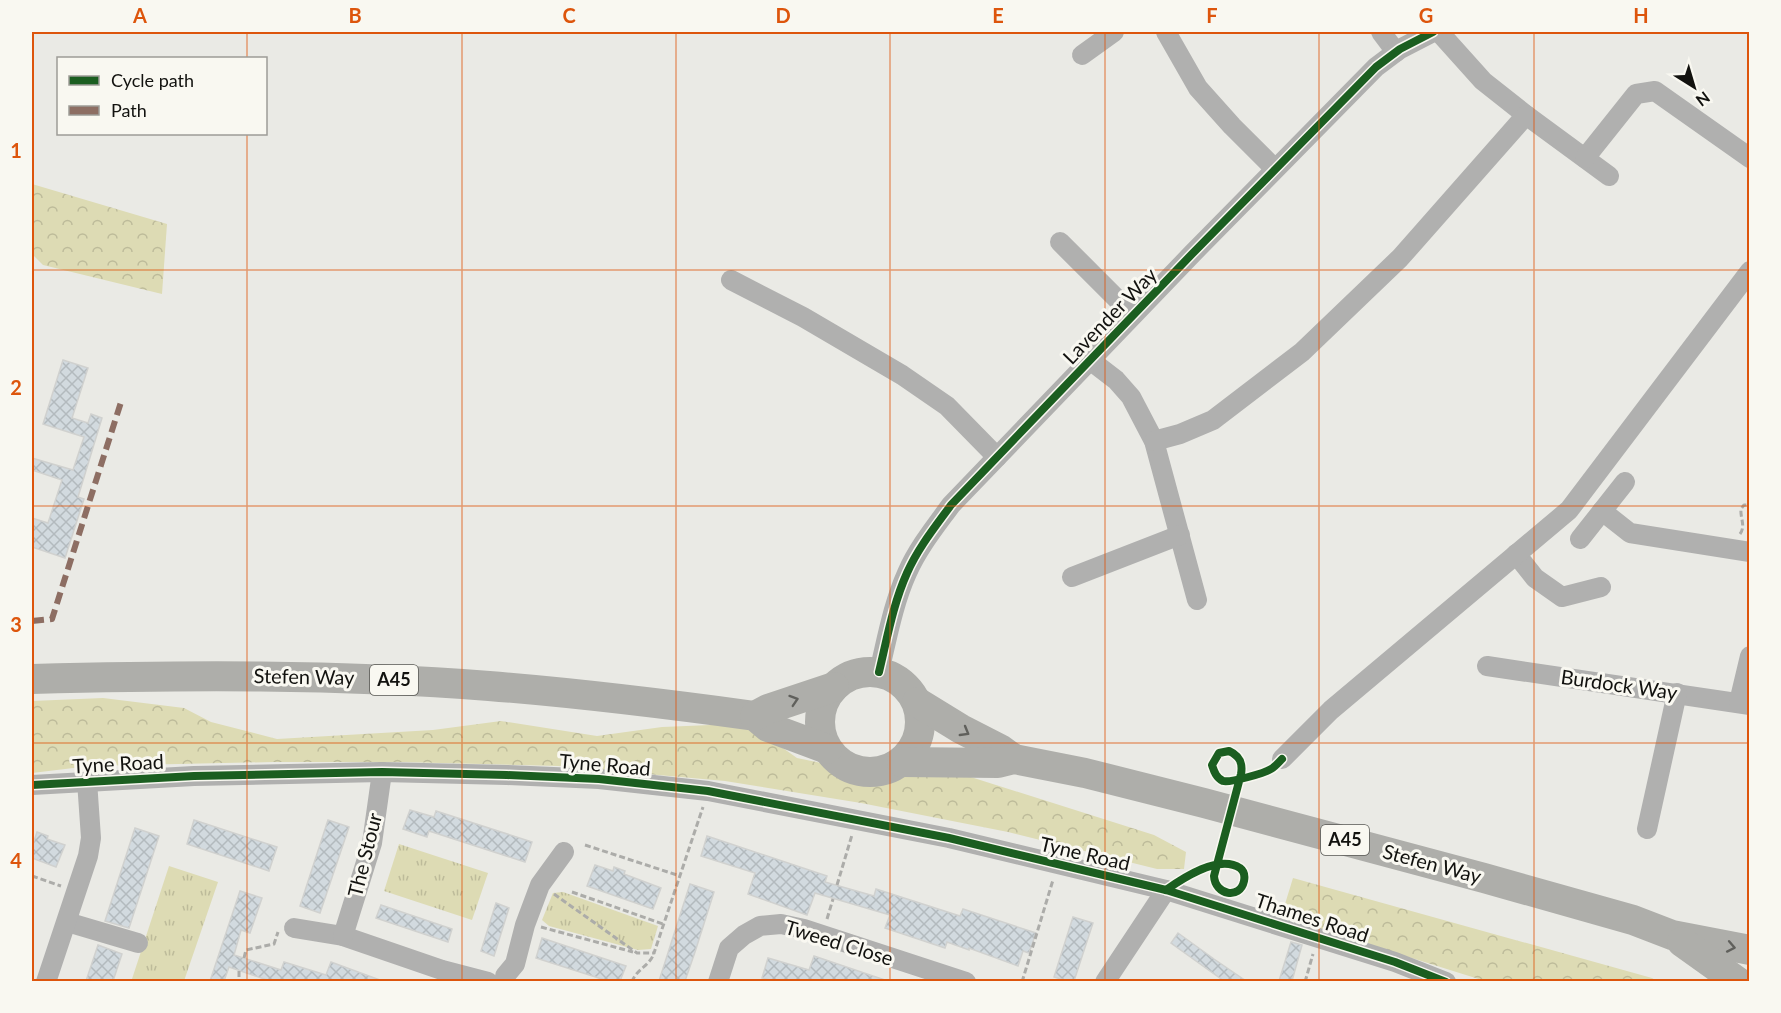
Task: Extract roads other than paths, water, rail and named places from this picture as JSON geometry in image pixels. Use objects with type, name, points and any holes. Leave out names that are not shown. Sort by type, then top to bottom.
[{"type":"highway","points":[[863,672],[879,672],[895,678],[908,688],[917,702],[921,718],[920,735],[913,750],[902,762],[887,770],[870,773],[853,770],[838,762],[827,749],[821,734],[820,717],[824,701],[834,687],[847,677],[863,672]]},
{"type":"highway","name":"Stefen Way","points":[[32,680],[170,675],[369,679],[487,686],[613,697],[755,716],[768,728],[827,749]]},
{"type":"highway","points":[[755,716],[768,709],[834,687]]},
{"type":"highway","name":"Stefen Way","points":[[917,702],[1014,759],[1085,773],[1216,806],[1586,906],[1672,935]]},
{"type":"highway","name":"Stefen Way","points":[[902,762],[998,763],[1014,759]]},
{"type":"highway","name":"A45","points":[[1672,935],[1749,950]]},
{"type":"highway","name":"A45","points":[[1672,935],[1738,981]]},
{"type":"street","points":[[1082,55],[1114,32]]},
{"type":"street","points":[[1166,32],[1198,88],[1275,169]]},
{"type":"street","points":[[1381,32],[1396,52]]},
{"type":"street","name":"Lavender Way","points":[[879,672],[891,616],[907,572],[924,543],[951,506],[1133,315],[1376,67],[1396,52],[1433,32]]},
{"type":"street","points":[[1439,32],[1483,81],[1610,176]]},
{"type":"street","points":[[1585,158],[1636,94],[1655,91],[1749,158]]},
{"type":"street","points":[[1154,441],[1180,434],[1213,420],[1302,352],[1400,258],[1526,115]]},
{"type":"street","points":[[1060,242],[1133,315]]},
{"type":"street","points":[[1282,759],[1331,710],[1569,510],[1749,271]]},
{"type":"street","points":[[731,280],[802,317],[903,375],[947,406],[997,457]]},
{"type":"street","points":[[1090,360],[1116,380],[1131,396],[1154,441],[1197,600]]},
{"type":"street","points":[[1580,539],[1625,482]]},
{"type":"street","points":[[1602,511],[1630,533],[1743,551]]},
{"type":"street","points":[[1072,577],[1180,535]]},
{"type":"street","points":[[1516,554],[1535,578],[1562,597],[1601,587]]},
{"type":"street","points":[[1744,704],[1749,656]]},
{"type":"street","name":"Burdock Way","points":[[1487,666],[1744,704]]},
{"type":"street","points":[[1647,829],[1677,693]]},
{"type":"street","name":"Tyne Road","points":[[32,785],[320,772],[599,779],[708,791],[857,819],[949,838],[1166,890]]},
{"type":"street","name":"The Stour","points":[[343,936],[372,843],[382,772]]},
{"type":"street","points":[[46,981],[88,856],[91,838],[87,781]]},
{"type":"street","points":[[294,928],[343,936],[440,976],[499,980],[515,964],[525,925],[540,885],[564,852]]},
{"type":"street","points":[[1104,981],[1166,890]]},
{"type":"street","name":"Thames Road","points":[[1166,890],[1395,962],[1446,981]]},
{"type":"street","points":[[67,922],[138,943]]},
{"type":"street","name":"Tweed Close","points":[[718,981],[729,948],[744,935],[760,926],[781,924],[804,929],[917,974],[966,981]]}]
